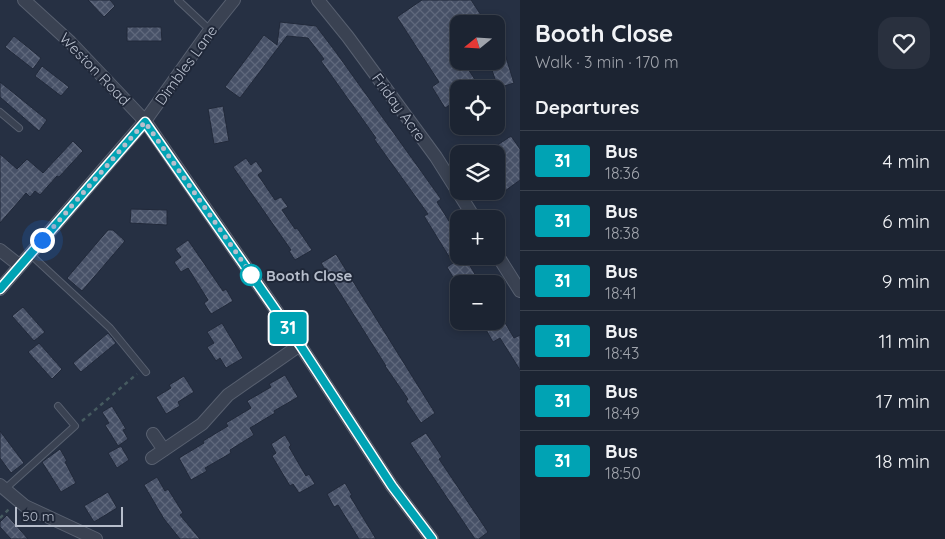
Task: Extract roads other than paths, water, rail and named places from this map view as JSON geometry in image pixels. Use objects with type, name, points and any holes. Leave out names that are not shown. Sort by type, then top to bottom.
[{"type":"street","name":"Weston Road","points":[[24,0],[70,42],[145,122],[300,345],[392,486],[432,539]]},
{"type":"street","name":"Dimbles Lane","points":[[0,289],[145,122],[210,30],[234,0]]},
{"type":"street","name":"Friday Acre","points":[[318,0],[348,37],[436,157],[469,210]]},
{"type":"street","points":[[0,250],[19,265]]},
{"type":"street","points":[[504,265],[520,291]]},
{"type":"street","points":[[152,458],[202,424],[228,395],[300,345]]},
{"type":"street","points":[[153,434],[164,450]]},
{"type":"street","points":[[2,487],[24,506],[96,539]]},
{"type":"lane","points":[[178,0],[210,30]]},
{"type":"lane","points":[[0,112],[19,128]]},
{"type":"lane","points":[[30,254],[110,328],[145,370]]},
{"type":"lane","points":[[2,487],[75,426],[58,406]]},
{"type":"place","name":"Booth Close","points":[[251,275]]}]
